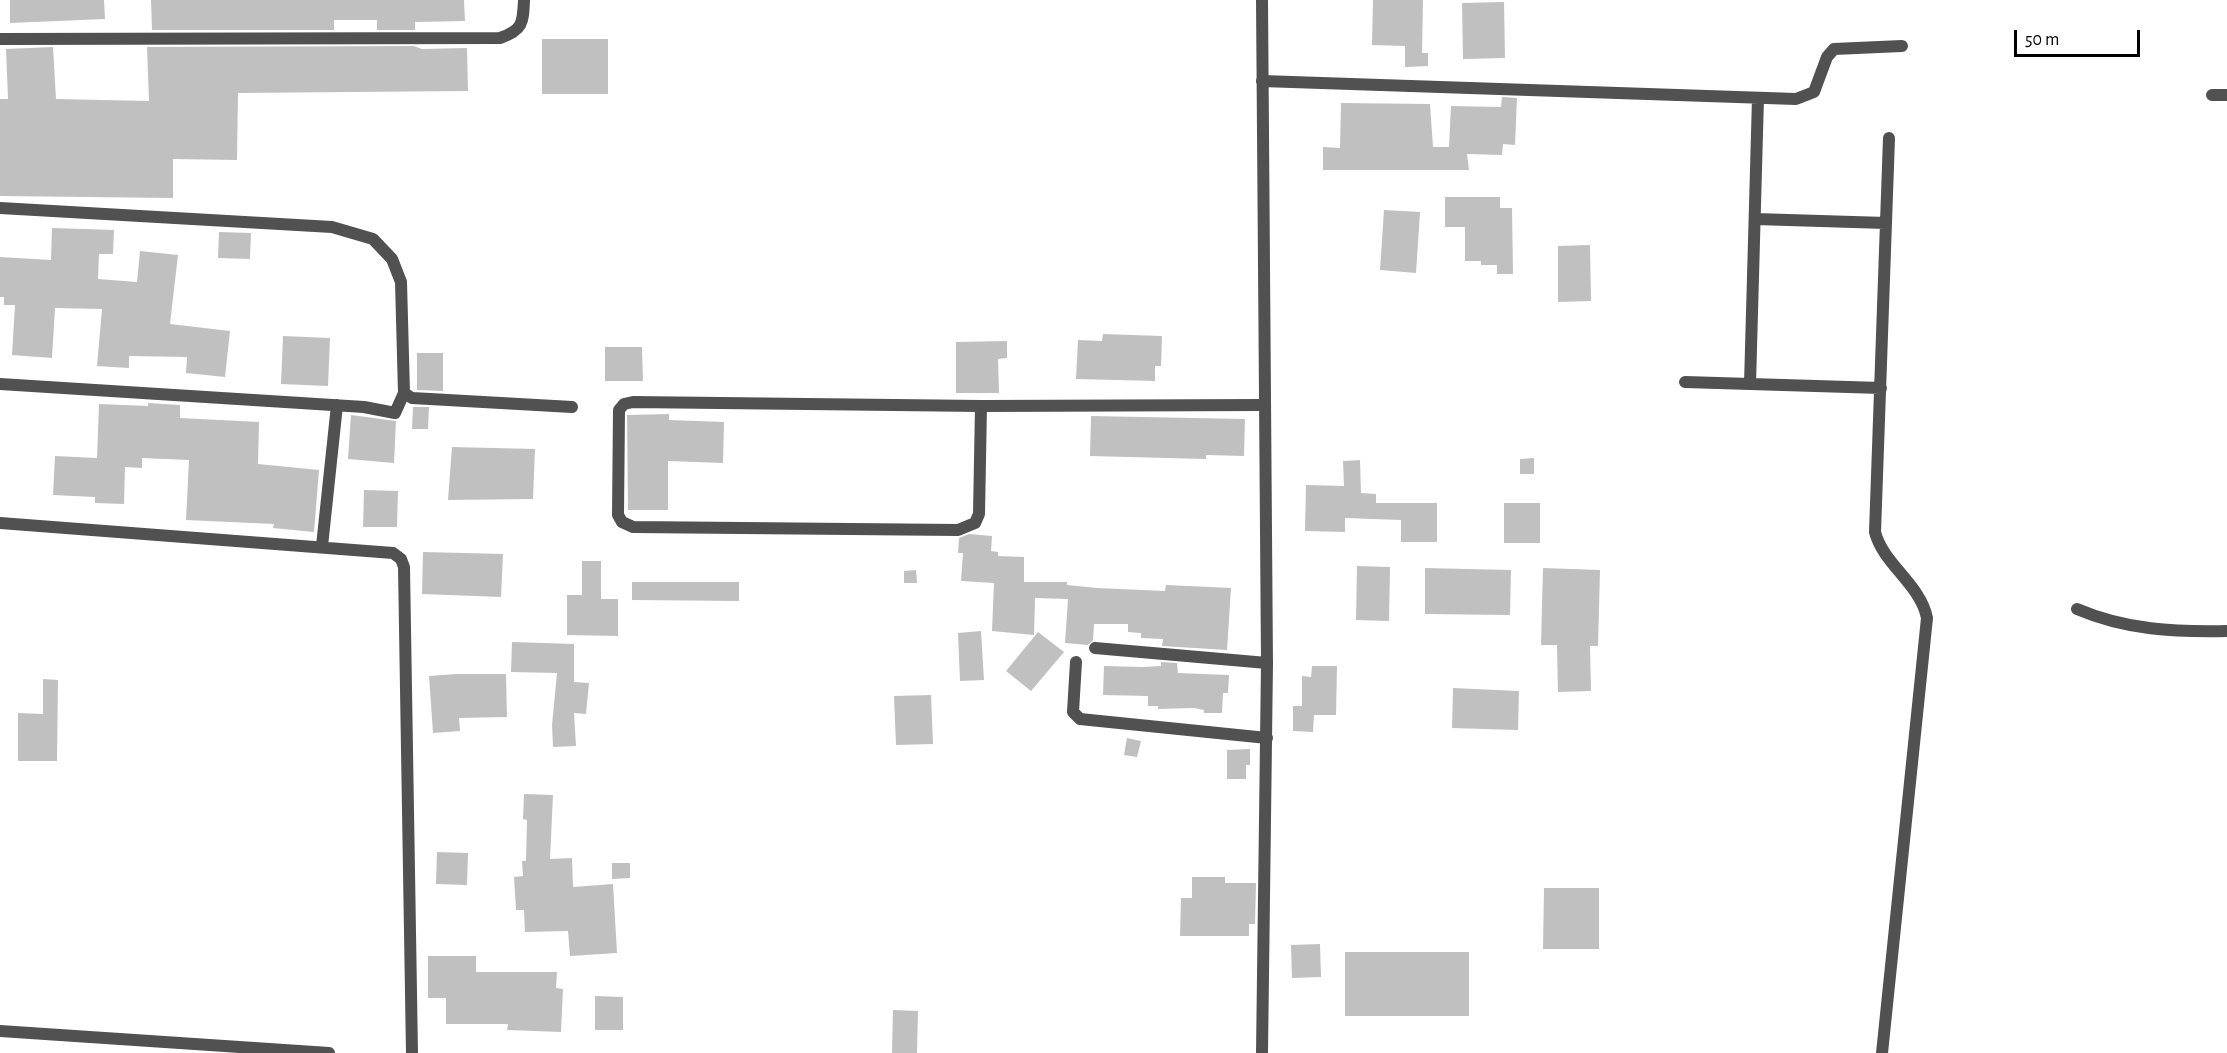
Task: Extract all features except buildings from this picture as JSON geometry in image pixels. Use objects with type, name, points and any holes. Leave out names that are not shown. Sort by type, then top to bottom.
[{"type":"street","points":[[0,39],[500,38],[516,33],[521,25],[524,0]]},
{"type":"street","points":[[1262,0],[1266,663],[1262,1053]]},
{"type":"street","points":[[1262,81],[1796,99],[1811,95],[1828,54],[1839,47],[1902,46]]},
{"type":"street","points":[[2212,95],[2227,95]]},
{"type":"street","points":[[1750,384],[1758,98]]},
{"type":"street","points":[[1882,1053],[1927,618],[1924,605],[1885,553],[1875,532],[1889,138]]},
{"type":"street","points":[[0,208],[332,227],[373,239],[392,259],[401,282],[404,393],[395,413],[337,405],[0,384]]},
{"type":"street","points":[[1755,219],[1886,223]]},
{"type":"street","points":[[1685,382],[1881,387]]},
{"type":"street","points":[[404,393],[412,398],[572,407]]},
{"type":"street","points":[[981,406],[979,514],[975,523],[958,530],[633,527],[622,522],[618,515],[618,410],[624,404],[1265,405]]},
{"type":"street","points":[[322,546],[337,405]]},
{"type":"street","points":[[0,523],[322,546],[393,553],[401,559],[404,567],[412,1053]]},
{"type":"street","points":[[2077,609],[2112,622],[2145,629],[2227,632]]},
{"type":"street","points":[[1095,648],[1266,663]]},
{"type":"street","points":[[1076,662],[1073,712],[1080,719],[1266,738]]},
{"type":"street","points":[[0,1031],[329,1053]]}]
